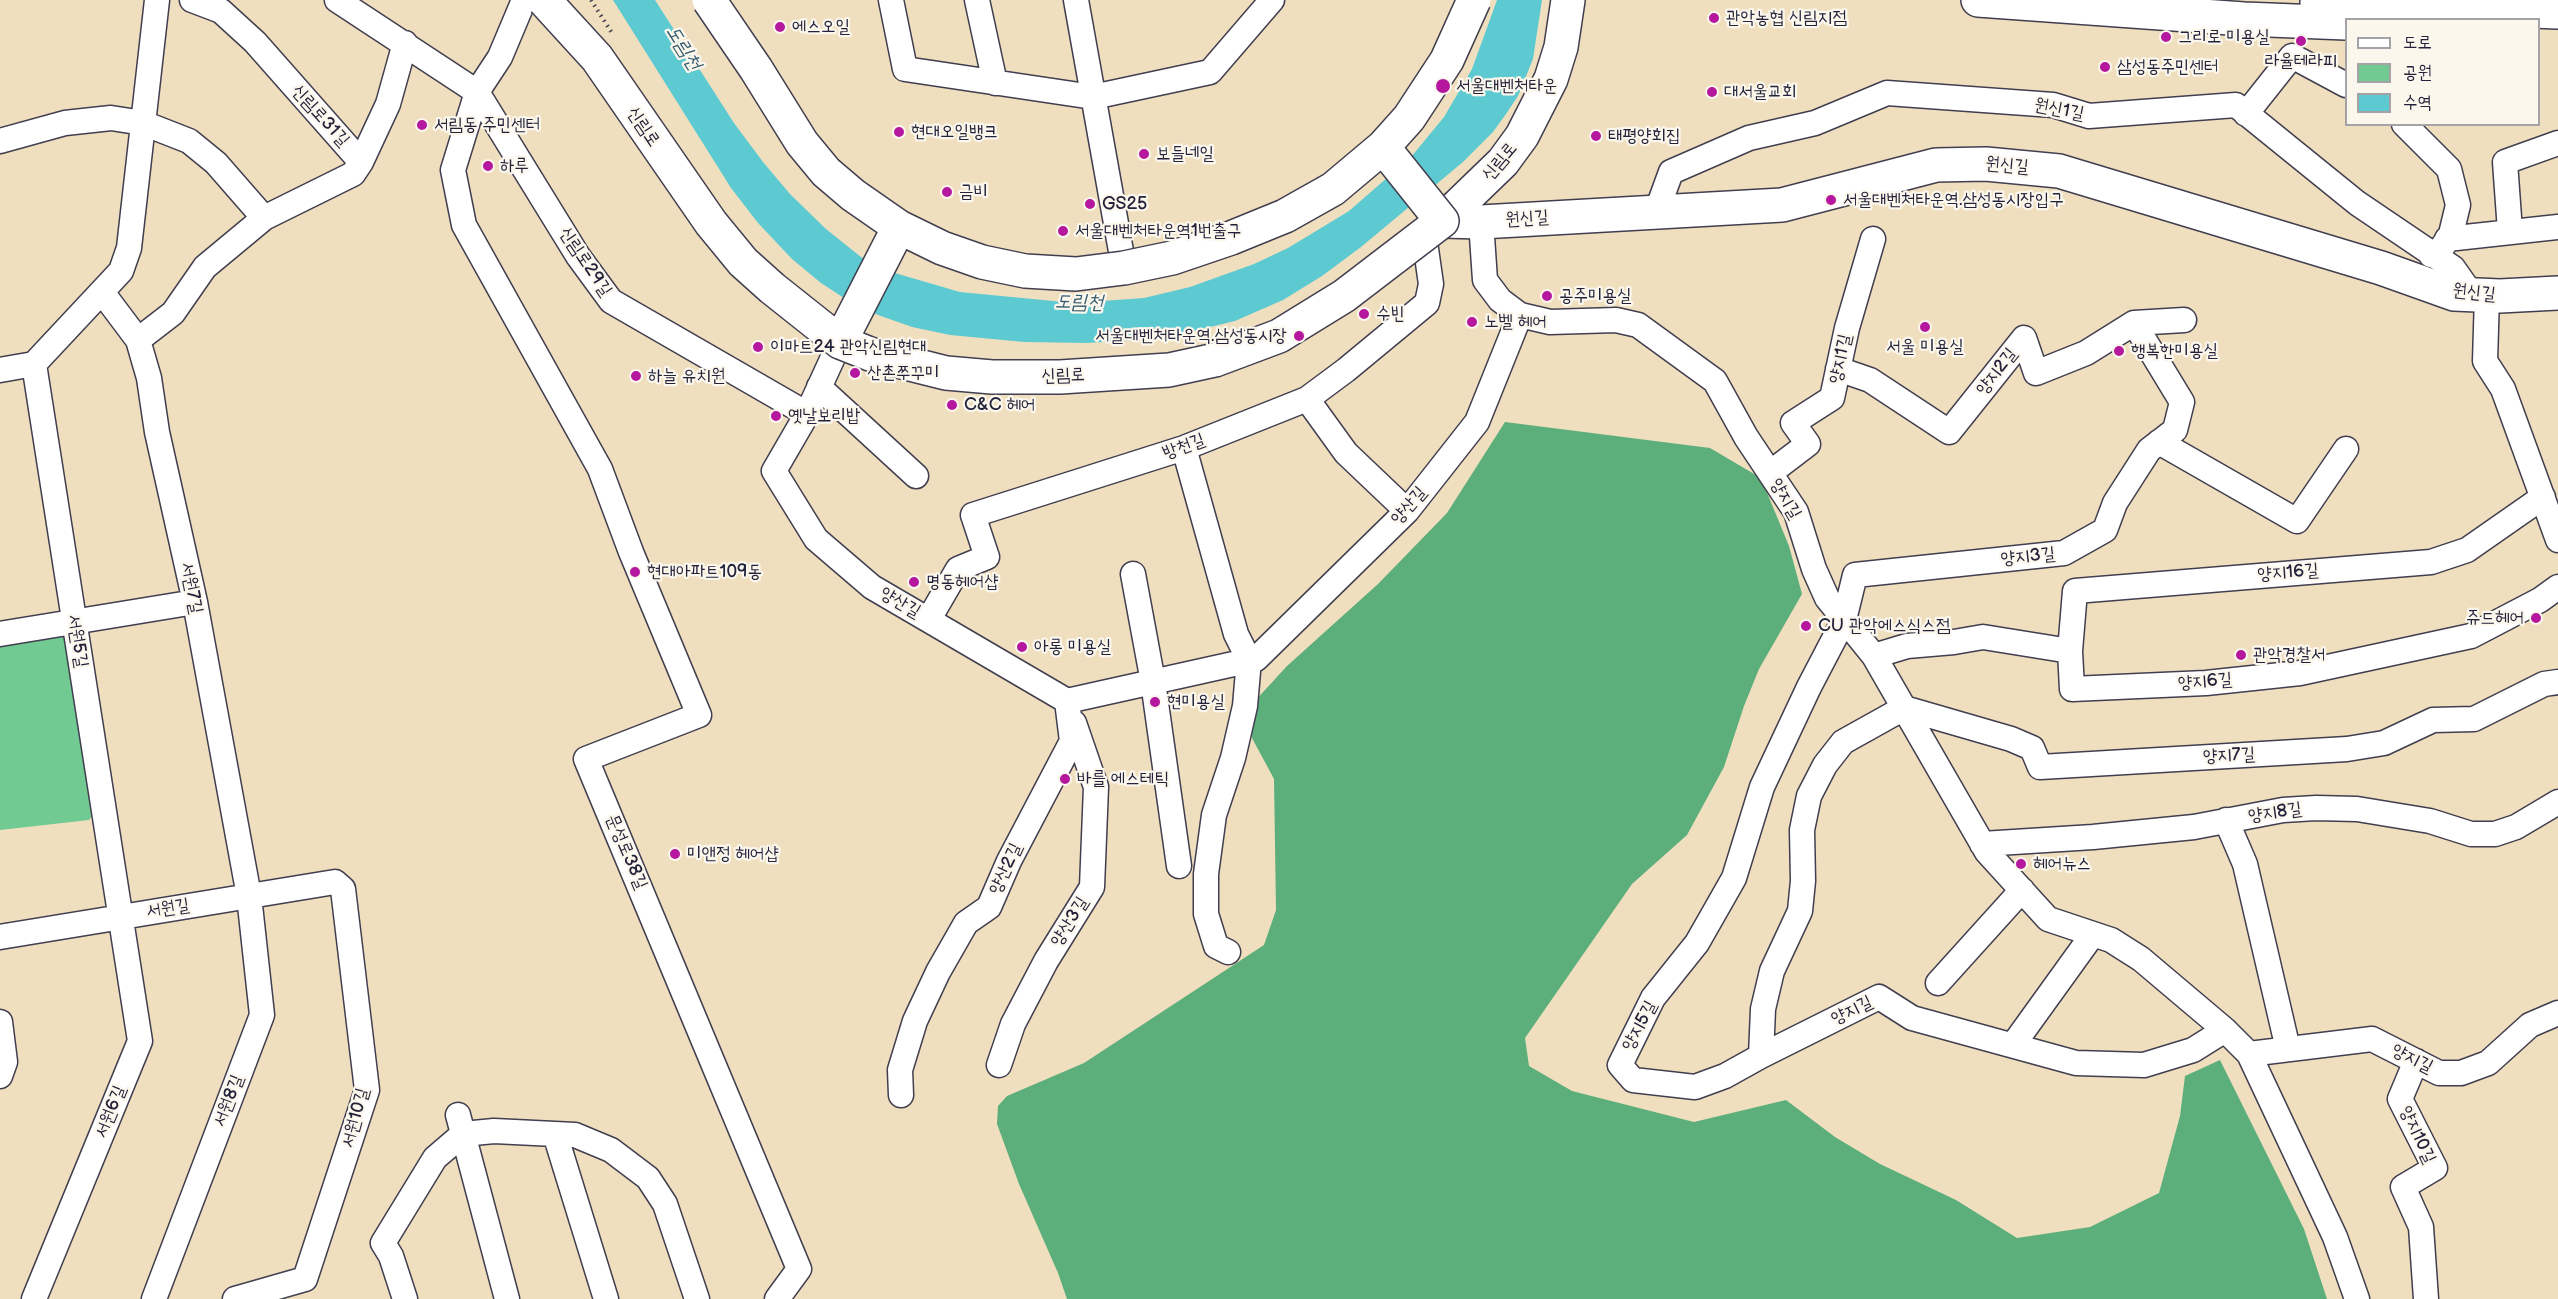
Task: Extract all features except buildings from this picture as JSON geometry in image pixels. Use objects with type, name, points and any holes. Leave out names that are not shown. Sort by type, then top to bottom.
[{"type":"main road","name":"신림로","points":[[544,0],[597,58],[705,214],[743,262],[772,288],[840,342],[902,363],[946,373],[992,377],[1060,377],[1169,370],[1215,360],[1279,336],[1344,296],[1433,228],[1503,162],[1522,136],[1551,78],[1561,47],[1566,11]]},
{"type":"main road","points":[[709,0],[802,143],[826,171],[853,195],[899,227],[942,248],[982,262],[1025,271],[1076,274],[1124,268],[1172,258],[1232,238],[1285,216],[1333,189],[1383,147],[1409,118],[1430,89],[1457,40],[1474,0]]},
{"type":"main road","points":[[1566,11],[1590,0]]},
{"type":"main road","points":[[1978,0],[2244,19],[2345,23]]},
{"type":"main road","points":[[2208,0],[2391,3],[2558,12]]},
{"type":"main road","points":[[2540,32],[2558,33]]},
{"type":"main road","points":[[1383,147],[1433,228]]},
{"type":"main road","name":"원신길","points":[[1433,228],[1481,222],[1782,205],[1936,165],[1997,165],[2059,171],[2381,268],[2454,294],[2558,293]]},
{"type":"main road","points":[[840,342],[899,227]]},
{"type":"street","points":[[0,370],[34,364],[121,271],[129,248],[157,0]]},
{"type":"street","name":"신림로31길","points":[[138,339],[173,312],[205,267],[264,218],[353,174],[361,162],[255,42],[221,11],[192,0]]},
{"type":"street","name":"신림로29길","points":[[337,0],[477,92],[578,256],[610,301],[807,414]]},
{"type":"street","points":[[477,92],[500,57],[524,0]]},
{"type":"street","points":[[891,0],[905,69],[1093,97],[1210,72],[1272,0]]},
{"type":"street","points":[[977,0],[995,83]]},
{"type":"street","points":[[1076,0],[1124,268]]},
{"type":"street","points":[[361,162],[388,104],[405,43]]},
{"type":"street","points":[[2246,114],[2292,56],[2345,85]]},
{"type":"street","name":"문성로38길","points":[[477,92],[453,170],[464,225],[600,469],[699,715],[586,759],[799,1269],[777,1299]]},
{"type":"street","name":"원신1길","points":[[1656,213],[1671,172],[1749,138],[1815,123],[1887,93],[2053,105],[2089,116],[2236,105],[2356,203],[2439,247],[2452,268],[2480,295]]},
{"type":"street","points":[[0,141],[65,123],[111,118],[143,123],[189,141],[216,163],[264,218]]},
{"type":"street","points":[[2406,126],[2449,169],[2458,205],[2439,247]]},
{"type":"street","points":[[2510,231],[2505,162],[2558,143]]},
{"type":"street","name":"양지길","points":[[1481,222],[1485,280],[1500,300],[1520,315],[1550,322],[1616,320],[1638,325],[1715,381],[1746,437],[1796,512],[1814,569],[1827,598],[1874,656],[1982,844],[2048,919],[2111,940],[2141,959],[2225,1030],[2248,1054],[2336,1237],[2357,1299]]},
{"type":"street","points":[[2439,247],[2510,231],[2558,227]]},
{"type":"street","name":"방천길","points":[[928,619],[958,570],[987,557],[973,515],[1184,448],[1307,399],[1427,303],[1431,284],[1433,228]]},
{"type":"street","name":"양지1길","points":[[1770,473],[1808,444],[1793,423],[1832,398],[1847,328],[1873,239]]},
{"type":"street","name":"서원7길","points":[[102,292],[138,339],[149,378],[157,432],[195,602],[249,896]]},
{"type":"street","points":[[2480,295],[2485,361],[2503,389],[2549,502],[2558,540]]},
{"type":"street","name":"양산길","points":[[840,342],[807,414],[774,471],[816,539],[873,587],[1067,701],[1256,659],[1407,511],[1477,422],[1520,315]]},
{"type":"street","name":"양지2길","points":[[1838,369],[1870,380],[1949,432],[2024,338],[2036,373],[2086,353],[2134,323],[2184,320]]},
{"type":"street","name":"양지3길","points":[[1844,620],[1855,575],[2064,554],[2105,530],[2115,503],[2149,450],[2175,430],[2182,402],[2134,323]]},
{"type":"street","name":"서원5길","points":[[34,364],[120,917]]},
{"type":"street","points":[[819,387],[915,476]]},
{"type":"street","points":[[1307,399],[1346,453],[1407,511]]},
{"type":"street","points":[[2159,442],[2297,521],[2346,449]]},
{"type":"street","points":[[1184,448],[1236,634],[1250,660],[1245,706],[1233,758],[1214,815],[1206,874],[1206,914],[1216,946],[1228,952]]},
{"type":"street","name":"양지16길","points":[[2070,651],[2075,591],[2431,562],[2467,550],[2549,502]]},
{"type":"street","points":[[1133,574],[1153,682],[1179,866]]},
{"type":"street","name":"양지6길","points":[[2070,651],[2072,690],[2206,682],[2300,673],[2471,636],[2540,600],[2558,587]]},
{"type":"street","points":[[0,634],[195,602]]},
{"type":"street","name":"양지5길","points":[[1761,1056],[1725,1076],[1695,1087],[1633,1080],[1620,1065],[1653,998],[1697,943],[1734,878],[1762,787],[1809,687],[1844,620]]},
{"type":"street","points":[[1874,656],[1907,646],[1983,637],[2070,651]]},
{"type":"street","name":"양지7길","points":[[1904,708],[2011,739],[2032,748],[2040,767],[2347,749],[2384,743],[2433,720],[2474,719],[2544,684],[2558,682]]},
{"type":"street","name":"양산3길","points":[[999,1065],[1013,1024],[1046,961],[1092,887],[1096,787],[1067,701]]},
{"type":"street","name":"양산2길","points":[[901,1095],[900,1070],[915,1021],[938,972],[966,923],[989,907],[1009,861],[1072,741],[1067,701]]},
{"type":"street","points":[[1761,1056],[1763,1009],[1772,970],[1800,911],[1803,881],[1802,830],[1809,796],[1825,765],[1843,742],[1904,708]]},
{"type":"street","name":"양지8길","points":[[1982,844],[2093,837],[2194,827],[2283,810],[2357,808],[2430,821],[2471,834],[2496,834],[2516,827],[2558,802]]},
{"type":"street","points":[[2226,820],[2245,864],[2288,1049]]},
{"type":"street","name":"서원길","points":[[0,937],[336,882]]},
{"type":"street","name":"서원10길","points":[[308,1289],[367,1090],[343,889],[336,882]]},
{"type":"street","points":[[1938,983],[2022,890]]},
{"type":"street","name":"서원8길","points":[[154,1299],[262,1015],[249,896]]},
{"type":"street","name":"서원6길","points":[[34,1299],[140,1041],[120,917]]},
{"type":"street","points":[[2013,1045],[2093,934]]},
{"type":"street","name":"양지길","points":[[1761,1056],[1879,997],[1912,1018],[2076,1063],[2144,1065],[2193,1050],[2225,1030]]},
{"type":"street","name":"양지길","points":[[2248,1054],[2372,1039],[2439,1073],[2461,1074],[2488,1063],[2530,1025],[2558,1013]]},
{"type":"street","points":[[0,1022],[5,1062],[0,1076]]},
{"type":"street","name":"양지10길","points":[[2416,1060],[2400,1099],[2435,1168],[2403,1187],[2421,1227],[2426,1299]]},
{"type":"street","points":[[460,1124],[494,1131],[575,1135],[611,1150],[648,1178],[666,1204],[697,1299]]},
{"type":"street","points":[[405,1299],[391,1256],[383,1243],[435,1158],[460,1124]]},
{"type":"street","points":[[460,1124],[507,1299]]},
{"type":"street","points":[[555,1134],[606,1299]]},
{"type":"street","points":[[235,1299],[308,1289]]},
{"type":"path","points":[[591,0],[616,40]]},
{"type":"green space","points":[[1505,422],[1710,448],[1761,478],[1789,546],[1802,594],[1759,669],[1724,767],[1687,835],[1632,884],[1525,1038],[1529,1066],[1572,1091],[1694,1122],[1786,1100],[1835,1137],[1880,1164],[1956,1200],[2017,1238],[2090,1227],[2159,1193],[2180,1116],[2185,1076],[2220,1060],[2304,1229],[2327,1299],[1067,1299],[1019,1184],[997,1124],[998,1106],[1007,1096],[1084,1063],[1264,945],[1276,910],[1274,779],[1252,738],[1253,703],[1287,666],[1378,584],[1447,513]]},
{"type":"green space","points":[[62,633],[67,639],[95,812],[89,820],[0,830],[0,644]]},
{"type":"water","name":"도림천","points":[[613,0],[655,0],[734,123],[763,162],[790,194],[826,229],[861,257],[888,271],[960,292],[1074,303],[1144,298],[1190,287],[1254,264],[1288,248],[1349,211],[1411,157],[1444,117],[1472,69],[1497,0],[1542,0],[1533,59],[1518,96],[1493,132],[1463,162],[1361,247],[1322,276],[1283,300],[1235,321],[1164,338],[1087,343],[1024,342],[950,335],[912,327],[878,315],[847,300],[821,283],[792,259],[758,223],[731,188]]},
{"type":"place","name":"관악농협 신림지점","points":[[1714,18]]},
{"type":"place","name":"에스오일","points":[[780,27]]},
{"type":"place","name":"그리로 미용실","points":[[2166,37]]},
{"type":"place","name":"라율테라피","points":[[2301,41]]},
{"type":"place","name":"삼성동주민센터","points":[[2105,67]]},
{"type":"place","name":"서울대벤처타운","points":[[1443,86]]},
{"type":"place","name":"대서울교회","points":[[1712,92]]},
{"type":"place","name":"서림동 주민센터","points":[[422,125]]},
{"type":"place","name":"현대오일뱅크","points":[[899,132]]},
{"type":"place","name":"태평양회집","points":[[1596,136]]},
{"type":"place","name":"보들네일","points":[[1144,154]]},
{"type":"place","name":"하루","points":[[488,166]]},
{"type":"place","name":"금비","points":[[947,192]]},
{"type":"place","name":"서울대벤처타운역.삼성동시장입구","points":[[1831,200]]},
{"type":"place","name":"GS25","points":[[1090,204]]},
{"type":"place","name":"서울대벤처타운역1번출구","points":[[1063,231]]},
{"type":"place","name":"공주미용실","points":[[1547,296]]},
{"type":"place","name":"수빈","points":[[1364,314]]},
{"type":"place","name":"노벨 헤어","points":[[1472,322]]},
{"type":"place","name":"서울 미용실","points":[[1925,327]]},
{"type":"place","name":"서울대벤처타운역.삼성동시장","points":[[1299,336]]},
{"type":"place","name":"이마트24 관악신림현대","points":[[758,347]]},
{"type":"place","name":"행복한미용실","points":[[2119,351]]},
{"type":"place","name":"산촌쭈꾸미","points":[[855,373]]},
{"type":"place","name":"하늘 유치원","points":[[636,376]]},
{"type":"place","name":"C&C 헤어","points":[[952,405]]},
{"type":"place","name":"옛날보리밥","points":[[776,416]]},
{"type":"place","name":"현대아파트109동","points":[[635,572]]},
{"type":"place","name":"명동헤어샵","points":[[914,582]]},
{"type":"place","name":"쥬드헤어","points":[[2536,618]]},
{"type":"place","name":"CU 관악에스식스점","points":[[1806,626]]},
{"type":"place","name":"아롱 미용실","points":[[1022,647]]},
{"type":"place","name":"관악경찰서","points":[[2241,655]]},
{"type":"place","name":"현미용실","points":[[1155,702]]},
{"type":"place","name":"바를 에스테틱","points":[[1065,779]]},
{"type":"place","name":"미앤정 헤어샵","points":[[675,854]]},
{"type":"place","name":"헤어뉴스","points":[[2021,864]]}]
